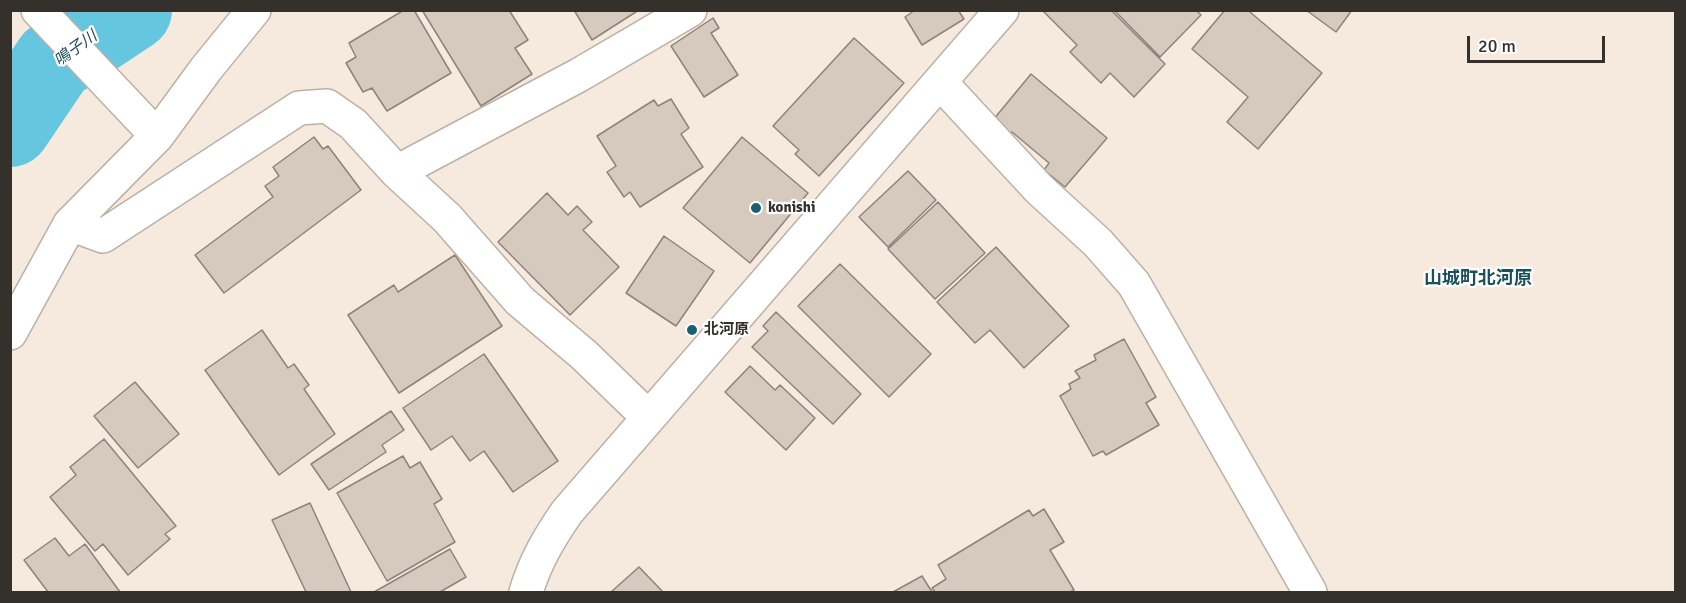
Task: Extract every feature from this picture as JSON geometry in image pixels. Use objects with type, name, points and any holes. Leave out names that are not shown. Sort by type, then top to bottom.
[{"type":"street","points":[[38,10],[147,125]]},
{"type":"street","points":[[10,333],[70,224],[147,125],[206,69],[254,10]]},
{"type":"street","points":[[398,172],[579,75],[690,10]]},
{"type":"street","points":[[537,585],[548,540],[567,512],[1002,10]]},
{"type":"street","points":[[940,82],[1039,189],[1098,243],[1134,284],[1310,592]]},
{"type":"street","points":[[70,224],[104,236],[299,108],[327,106],[353,124],[398,172],[447,218],[519,301],[584,355],[648,417]]},
{"type":"building","points":[[404,10],[414,10],[451,73],[387,111],[372,88],[363,92],[346,63],[356,57],[349,43]]},
{"type":"building","points":[[422,10],[509,10],[528,40],[515,48],[532,74],[481,106]]},
{"type":"building","points":[[574,10],[639,10],[592,40]]},
{"type":"building","points":[[915,10],[958,10],[964,19],[922,45],[905,17]]},
{"type":"building","points":[[1042,10],[1111,10],[1165,64],[1134,97],[1110,73],[1101,83],[1070,52],[1077,45]]},
{"type":"building","points":[[1114,10],[1196,10],[1201,15],[1160,57]]},
{"type":"building","points":[[1225,10],[1251,10],[1250,12],[1322,73],[1258,149],[1227,122],[1248,97],[1192,49]]},
{"type":"building","points":[[1306,10],[1352,10],[1336,32]]},
{"type":"building","points":[[713,18],[719,28],[711,33],[738,75],[704,97],[671,46]]},
{"type":"building","points":[[854,38],[904,83],[819,176],[795,154],[799,150],[773,126]]},
{"type":"building","points":[[1031,74],[1107,138],[1065,187],[1044,170],[1049,163],[1012,132],[1010,134],[993,120]]},
{"type":"building","points":[[671,99],[689,128],[681,134],[703,167],[640,207],[630,192],[624,197],[607,172],[616,166],[597,136],[654,100],[658,106]]},
{"type":"building","points":[[314,137],[323,149],[328,146],[361,190],[224,293],[195,255],[273,197],[265,186],[279,176],[273,167]]},
{"type":"building","points":[[742,137],[808,193],[750,263],[683,208]]},
{"type":"building","points":[[908,171],[936,200],[888,247],[859,217]]},
{"type":"building","points":[[547,193],[568,215],[577,206],[592,222],[583,230],[619,267],[570,315],[498,242]]},
{"type":"building","points":[[938,202],[985,253],[935,299],[888,249]]},
{"type":"building","points":[[664,236],[714,271],[676,326],[626,293]]},
{"type":"building","points":[[996,247],[1069,326],[1024,368],[990,330],[975,343],[937,302]]},
{"type":"building","points":[[455,255],[502,326],[399,393],[348,315],[394,285],[398,292]]},
{"type":"building","points":[[840,264],[931,354],[889,397],[798,306]]},
{"type":"building","points":[[776,312],[861,394],[833,424],[752,347],[768,331],[763,326]]},
{"type":"building","points":[[262,330],[288,368],[294,364],[309,385],[304,389],[335,434],[279,475],[205,370]]},
{"type":"building","points":[[1124,339],[1156,397],[1146,403],[1159,425],[1106,455],[1103,451],[1093,456],[1060,396],[1071,389],[1069,384],[1080,378],[1075,371],[1096,360],[1094,355]]},
{"type":"building","points":[[484,354],[558,461],[513,492],[484,451],[470,461],[452,436],[431,450],[403,408]]},
{"type":"building","points":[[750,366],[775,390],[780,385],[815,418],[786,450],[725,392]]},
{"type":"building","points":[[135,382],[179,434],[138,468],[94,416]]},
{"type":"building","points":[[391,411],[404,430],[382,445],[386,452],[329,490],[311,464]]},
{"type":"building","points":[[104,439],[176,526],[165,534],[170,539],[128,575],[103,544],[95,551],[50,497],[76,475],[70,467]]},
{"type":"building","points":[[403,456],[410,468],[420,462],[442,499],[434,504],[455,542],[387,581],[337,493]]},
{"type":"building","points":[[310,503],[351,592],[306,592],[272,520]]},
{"type":"building","points":[[1044,509],[1064,542],[1050,550],[1074,590],[1070,592],[935,592],[932,588],[946,579],[938,565],[1029,510],[1033,516]]},
{"type":"building","points":[[55,538],[69,556],[85,544],[120,592],[48,592],[24,560]]},
{"type":"building","points":[[450,549],[466,577],[440,592],[374,592]]},
{"type":"building","points":[[639,567],[663,592],[611,592]]},
{"type":"building","points":[[922,576],[932,592],[893,592]]},
{"type":"waterway","name":"鳴子川","points":[[10,126],[54,61],[131,10]]},
{"type":"place","name":"konishi","points":[[756,208]]},
{"type":"place","name":"北河原","points":[[692,330]]},
{"type":"district","name":"山城町北河原","points":[[1478,279]]}]
